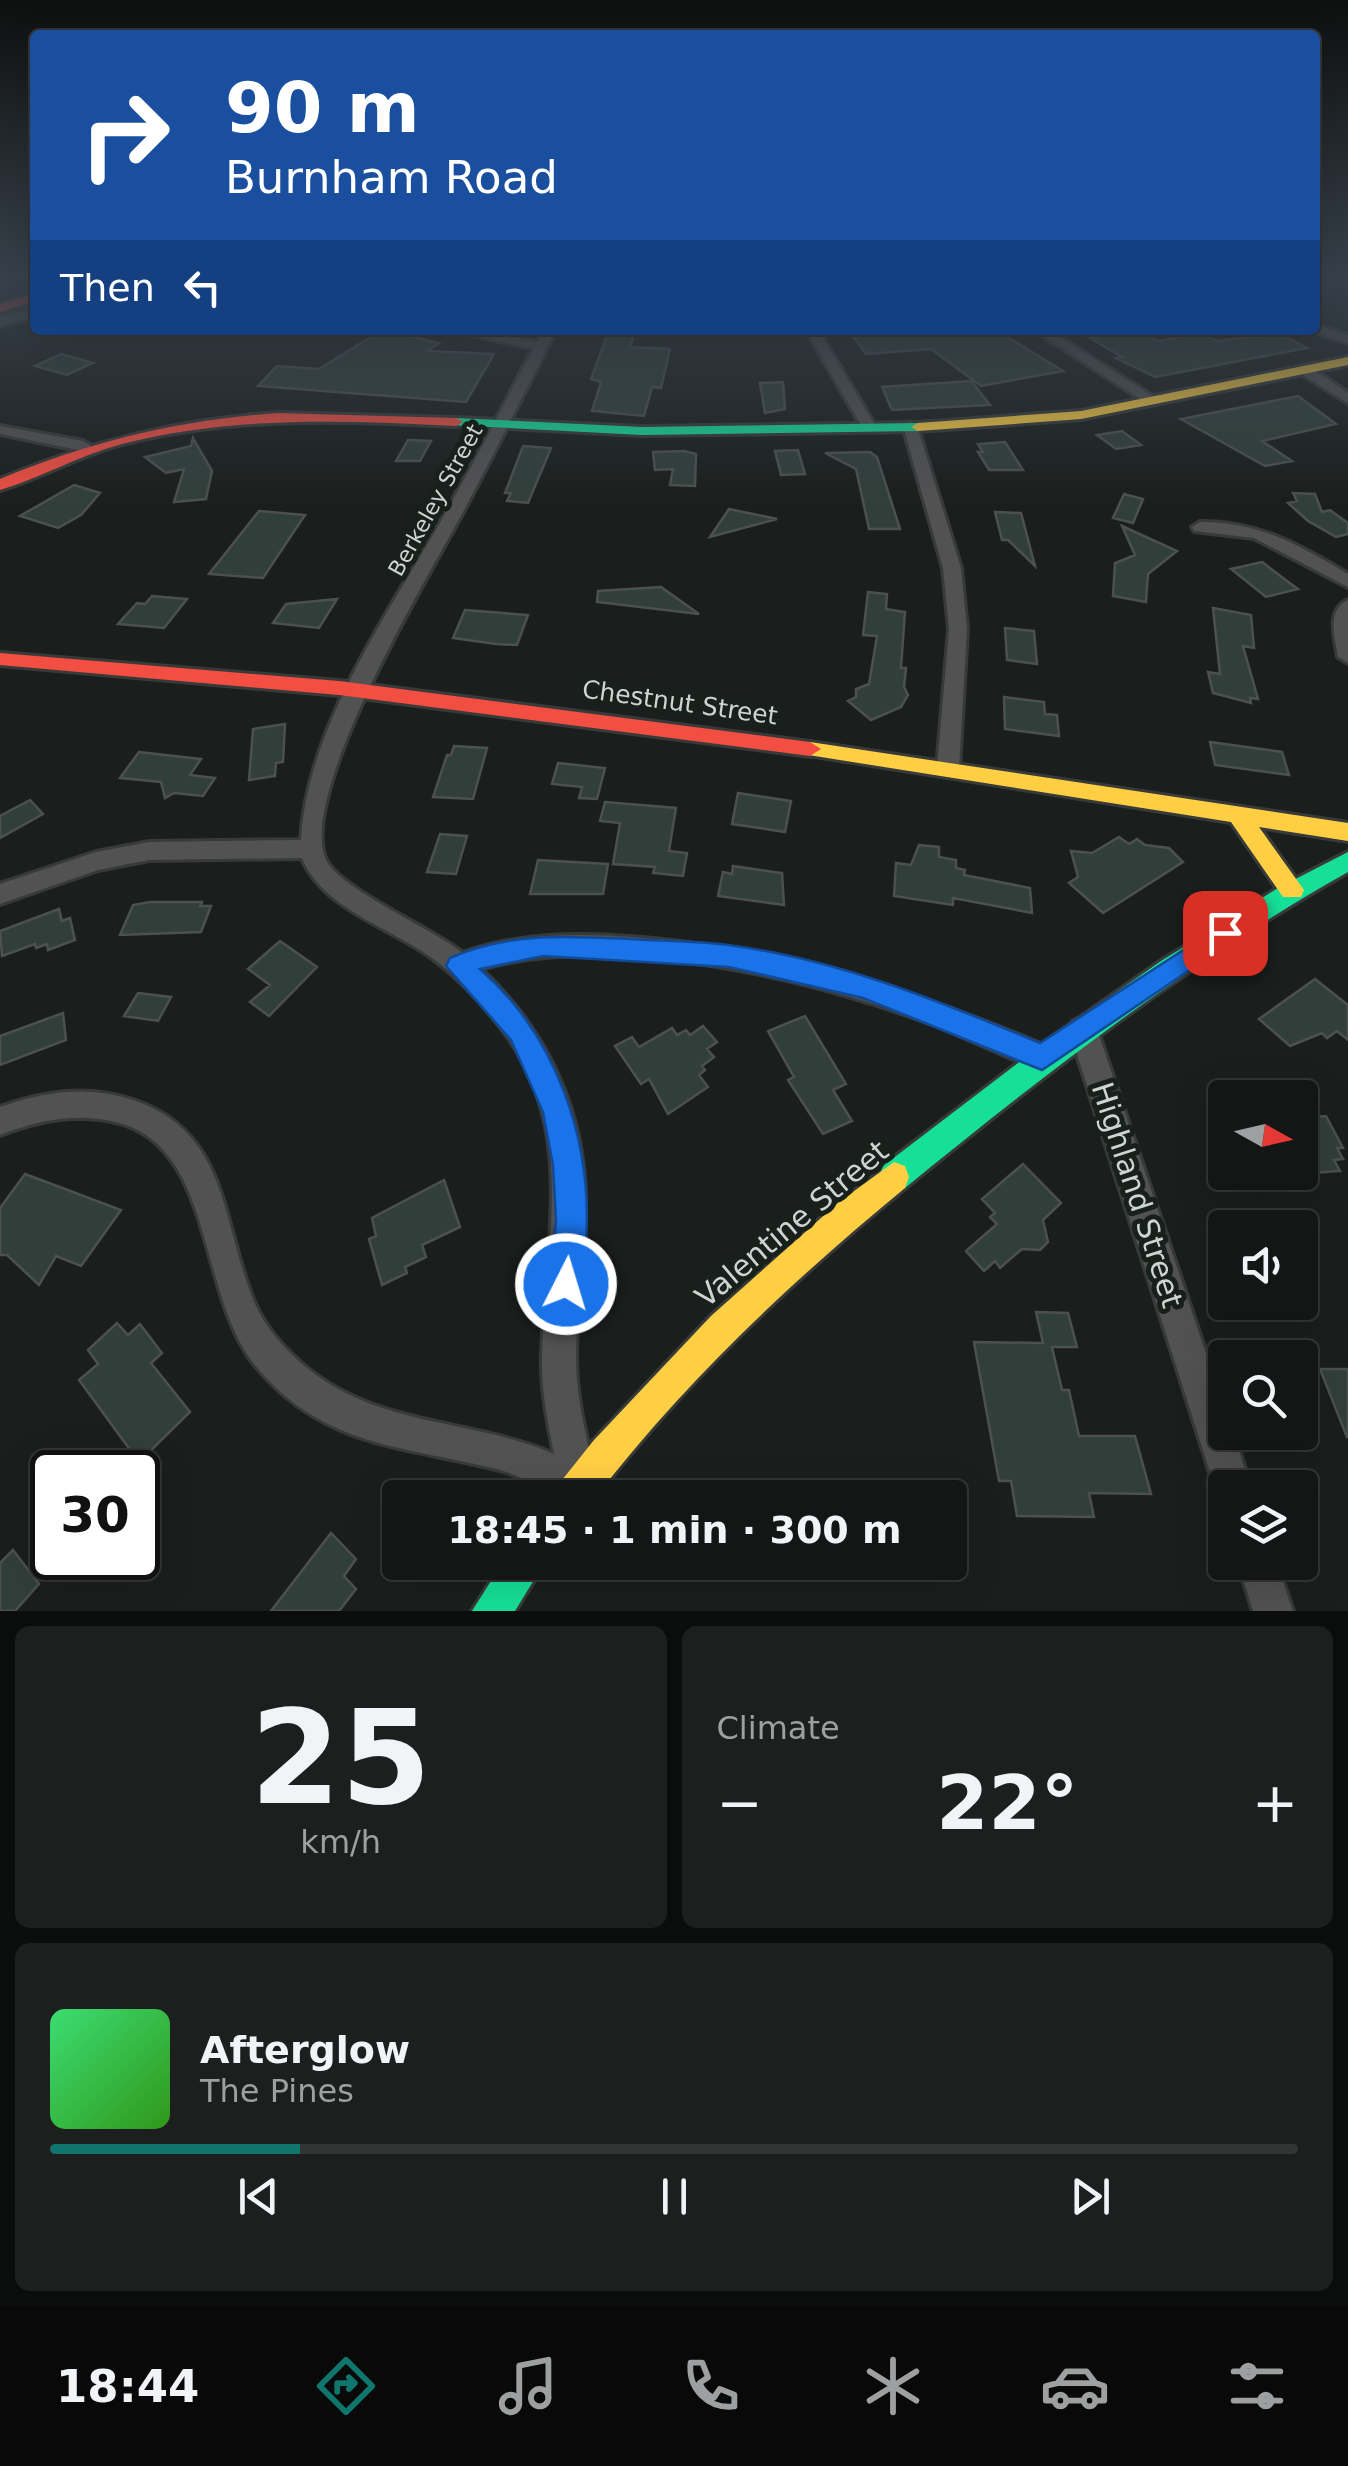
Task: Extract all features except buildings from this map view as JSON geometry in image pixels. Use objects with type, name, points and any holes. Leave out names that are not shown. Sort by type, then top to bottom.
[{"type":"street","name":"Berkeley Street","points":[[312,850],[323,777],[358,691],[537,355]]},
{"type":"street","points":[[827,355],[869,427]]},
{"type":"street","points":[[1080,355],[1154,401]]},
{"type":"street","points":[[0,485],[83,446],[182,421],[246,414],[650,431],[1012,422],[1154,401],[1348,362]]},
{"type":"street","points":[[1305,370],[1348,399]]},
{"type":"street","points":[[910,426],[952,568],[958,629],[948,768]]},
{"type":"street","points":[[0,430],[83,446]]},
{"type":"street","points":[[1200,527],[1236,526],[1266,534],[1348,582]]},
{"type":"street","points":[[1348,606],[1342,623],[1348,657]]},
{"type":"street","name":"Chestnut Street","points":[[0,659],[358,691],[665,726],[1348,832]]},
{"type":"street","points":[[1237,814],[1292,890]]},
{"type":"street","points":[[0,894],[96,862],[149,851],[312,850],[319,870],[336,886],[423,938],[493,996],[521,1032],[558,1112],[568,1165],[572,1220],[558,1358],[574,1480]]},
{"type":"street","points":[[1083,1029],[1292,890],[1348,862]]},
{"type":"street","points":[[460,966],[485,955],[543,945],[729,956],[863,986],[927,1008],[1042,1058]]},
{"type":"street","name":"Valentine Street","points":[[586,1480],[652,1396],[715,1328],[800,1251],[1083,1029]]},
{"type":"street","name":"Highland Street","points":[[1083,1029],[1227,1470]]},
{"type":"street","points":[[0,1121],[56,1105],[94,1104],[159,1123],[184,1146],[200,1176],[242,1312],[270,1358],[304,1388],[360,1424],[431,1442],[494,1451],[536,1463],[559,1480]]},
{"type":"street","points":[[501,1606],[516,1580]]},
{"type":"street","points":[[1263,1580],[1273,1611]]},
{"type":"traffic: fast","points":[[456,422],[642,431],[918,427]]},
{"type":"traffic: fast","points":[[894,1177],[1058,1049],[1170,969],[1348,861]]},
{"type":"traffic: fast","points":[[492,1611],[514,1580]]},
{"type":"traffic: slow","points":[[918,427],[1081,415],[1348,361]]},
{"type":"traffic: slow","points":[[810,749],[1348,832]]},
{"type":"traffic: slow","points":[[1237,814],[1292,890]]},
{"type":"traffic: slow","points":[[585,1480],[644,1409],[722,1327],[894,1177]]},
{"type":"traffic: jam","points":[[0,485],[114,442],[223,421],[335,417],[456,422]]},
{"type":"traffic: jam","points":[[0,659],[339,688],[810,749]]},
{"type":"route","points":[[566,1284],[572,1220],[568,1165],[558,1112],[541,1068],[521,1032],[493,996],[460,966],[512,948],[543,945],[729,956],[792,967],[863,986],[927,1008],[1042,1058],[1225,933]]}]
